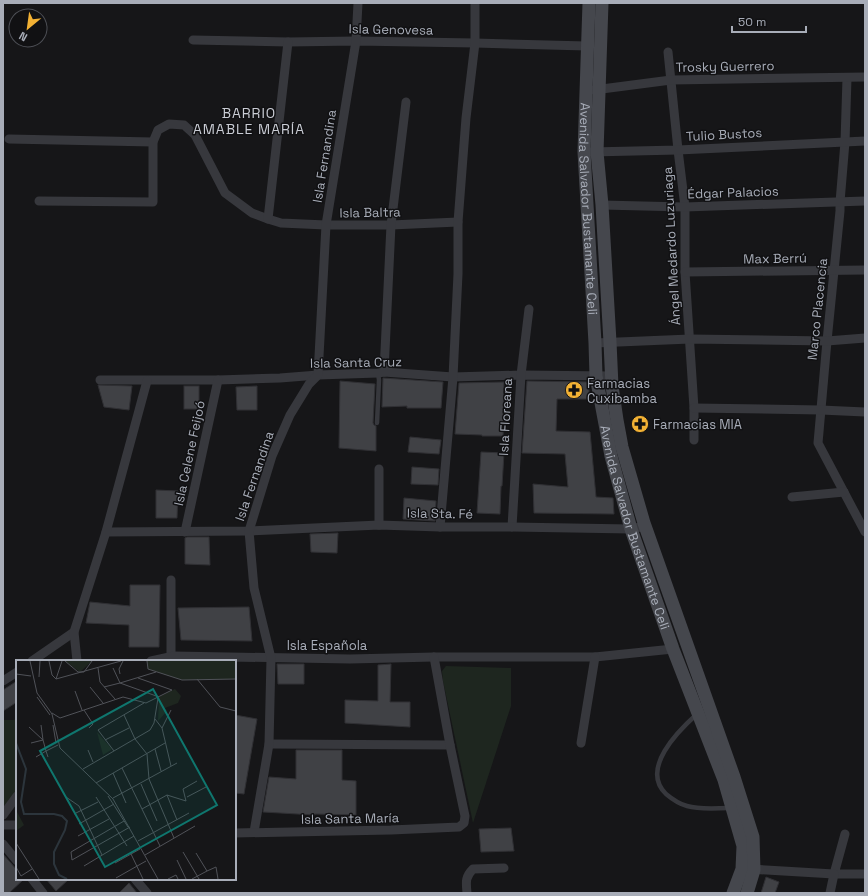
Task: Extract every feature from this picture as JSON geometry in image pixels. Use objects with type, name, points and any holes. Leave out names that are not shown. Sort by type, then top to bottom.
[{"type":"main road","name":"Avenida Salvador Bustamante Celi","points":[[589,3],[584,152],[596,376],[611,456],[632,529],[673,649],[704,711],[734,777],[753,837],[748,869],[747,893]]},
{"type":"main road","name":"Avenida Salvador Bustamante Celi","points":[[602,3],[597,152],[602,205],[611,376],[616,420],[622,447],[645,526],[704,711],[743,846],[748,869],[733,893]]},
{"type":"street","name":"Isla Fernandina","points":[[254,832],[269,744],[271,658],[254,588],[249,531],[272,456],[290,414],[309,384],[318,375],[326,225],[356,41],[358,3]]},
{"type":"street","points":[[440,527],[453,377],[458,274],[458,222],[466,118],[475,43],[475,3]]},
{"type":"street","name":"Isla Genovesa","points":[[194,40],[288,42],[356,41],[588,46]]},
{"type":"street","points":[[268,219],[288,42]]},
{"type":"street","name":"Ángel Medardo Luzuriaga","points":[[668,52],[684,207],[685,272],[694,408],[694,440]]},
{"type":"street","name":"Trosky Guerrero","points":[[586,90],[671,80],[865,77]]},
{"type":"street","name":"Marco Placencia","points":[[847,78],[840,211],[818,443],[865,532]]},
{"type":"street","points":[[381,373],[391,226],[406,102]]},
{"type":"street","name":"Isla Baltra","points":[[153,142],[158,130],[169,124],[184,125],[195,135],[225,193],[252,213],[281,223],[391,226],[458,222]]},
{"type":"street","points":[[9,139],[153,142],[153,202],[39,201]]},
{"type":"street","name":"Tulio Bustos","points":[[584,152],[678,150],[865,141]]},
{"type":"street","name":"Édgar Palacios","points":[[602,205],[684,207],[865,201]]},
{"type":"street","name":"Max Berrú","points":[[685,272],[865,270]]},
{"type":"street","name":"Isla Floreana","points":[[512,526],[521,375],[529,309]]},
{"type":"street","points":[[595,343],[690,339],[827,341],[865,338]]},
{"type":"street","name":"Isla Santa Cruz","points":[[100,380],[218,380],[381,373],[453,377],[521,375],[611,376]]},
{"type":"street","points":[[77,660],[74,632],[106,532],[147,380]]},
{"type":"street","name":"Isla Celene Feijoó","points":[[185,532],[218,380]]},
{"type":"street","points":[[694,408],[865,412]]},
{"type":"street","points":[[378,469],[379,524]]},
{"type":"street","points":[[792,497],[844,492]]},
{"type":"street","name":"Isla Sta. Fé","points":[[106,532],[249,531],[379,524],[440,527],[512,526],[632,529],[645,526]]},
{"type":"street","points":[[170,657],[171,580]]},
{"type":"street","points":[[33,660],[74,632]]},
{"type":"street","name":"Isla Española","points":[[156,660],[174,656],[350,659],[434,657],[595,657],[673,649]]},
{"type":"street","points":[[269,744],[450,745],[434,657]]},
{"type":"street","points":[[581,743],[595,657]]},
{"type":"street","points":[[3,681],[16,673]]},
{"type":"street","name":"Isla Santa María","points":[[236,833],[392,830],[459,827],[464,823],[465,816],[450,745]]},
{"type":"street","points":[[3,815],[16,797]]},
{"type":"street","points":[[3,825],[16,826]]},
{"type":"street","points":[[830,893],[845,834]]},
{"type":"street","points":[[3,844],[16,860]]},
{"type":"street","points":[[467,893],[466,880],[469,873],[473,869],[504,868]]},
{"type":"street","points":[[748,869],[834,874],[865,874]]},
{"type":"street","points":[[33,880],[43,893]]},
{"type":"street","points":[[136,880],[147,893]]},
{"type":"lane","points":[[377,423],[379,380],[381,373]]},
{"type":"lane","points":[[704,711],[673,739],[660,759],[656,776],[662,790],[672,799],[687,806],[704,809],[732,808]]},
{"type":"shaded area","points":[[446,666],[511,668],[511,706],[473,823],[443,681],[442,671]]},
{"type":"shaded area","points":[[16,719],[16,790],[3,808],[3,720]]},
{"type":"building","points":[[383,378],[443,382],[441,408],[407,408],[407,406],[382,407]]},
{"type":"building","points":[[340,381],[375,384],[373,423],[376,426],[376,451],[339,448]]},
{"type":"building","points":[[527,381],[589,382],[589,399],[557,399],[556,431],[590,432],[596,497],[613,498],[614,514],[534,513],[533,484],[568,487],[565,454],[522,453]]},
{"type":"building","points":[[504,382],[503,436],[455,434],[459,383]]},
{"type":"building","points":[[98,385],[132,386],[129,410],[104,407]]},
{"type":"building","points":[[184,386],[199,386],[199,409],[184,409]]},
{"type":"building","points":[[257,386],[257,410],[237,410],[236,387]]},
{"type":"building","points":[[410,437],[441,440],[439,454],[408,452]]},
{"type":"building","points":[[481,452],[504,453],[500,514],[477,513]]},
{"type":"building","points":[[412,467],[439,469],[438,485],[411,484]]},
{"type":"building","points":[[156,490],[178,491],[177,518],[156,518]]},
{"type":"building","points":[[404,498],[436,501],[435,521],[403,519]]},
{"type":"building","points":[[338,533],[337,553],[311,552],[310,534]]},
{"type":"building","points":[[209,537],[210,565],[185,564],[185,538]]},
{"type":"building","points":[[130,585],[160,585],[159,647],[129,647],[129,625],[86,623],[90,602],[130,606]]},
{"type":"building","points":[[249,607],[252,641],[181,640],[178,608]]},
{"type":"building","points":[[277,664],[304,664],[304,684],[278,684]]},
{"type":"building","points":[[391,664],[390,702],[410,702],[410,727],[345,723],[345,700],[378,701],[378,665]]},
{"type":"building","points":[[16,682],[16,703],[3,711],[3,690]]},
{"type":"building","points":[[236,715],[257,719],[244,794],[236,793]]},
{"type":"building","points":[[296,750],[342,750],[342,780],[356,781],[356,815],[315,815],[263,812],[269,777],[296,779]]},
{"type":"building","points":[[511,828],[514,851],[481,852],[479,829]]},
{"type":"building","points":[[3,854],[16,869],[16,880],[23,880],[9,893],[3,893]]},
{"type":"building","points":[[766,877],[779,882],[775,893],[761,893]]},
{"type":"building","points":[[47,880],[68,880],[56,891]]},
{"type":"building","points":[[129,883],[137,893],[119,893]]},
{"type":"place","name":"Farmacias Cuxibamba","points":[[574,390]]},
{"type":"place","name":"Farmacias MIA","points":[[640,424]]},
{"type":"district","name":"BARRIO AMABLE MARÍA","points":[[249,122]]}]
